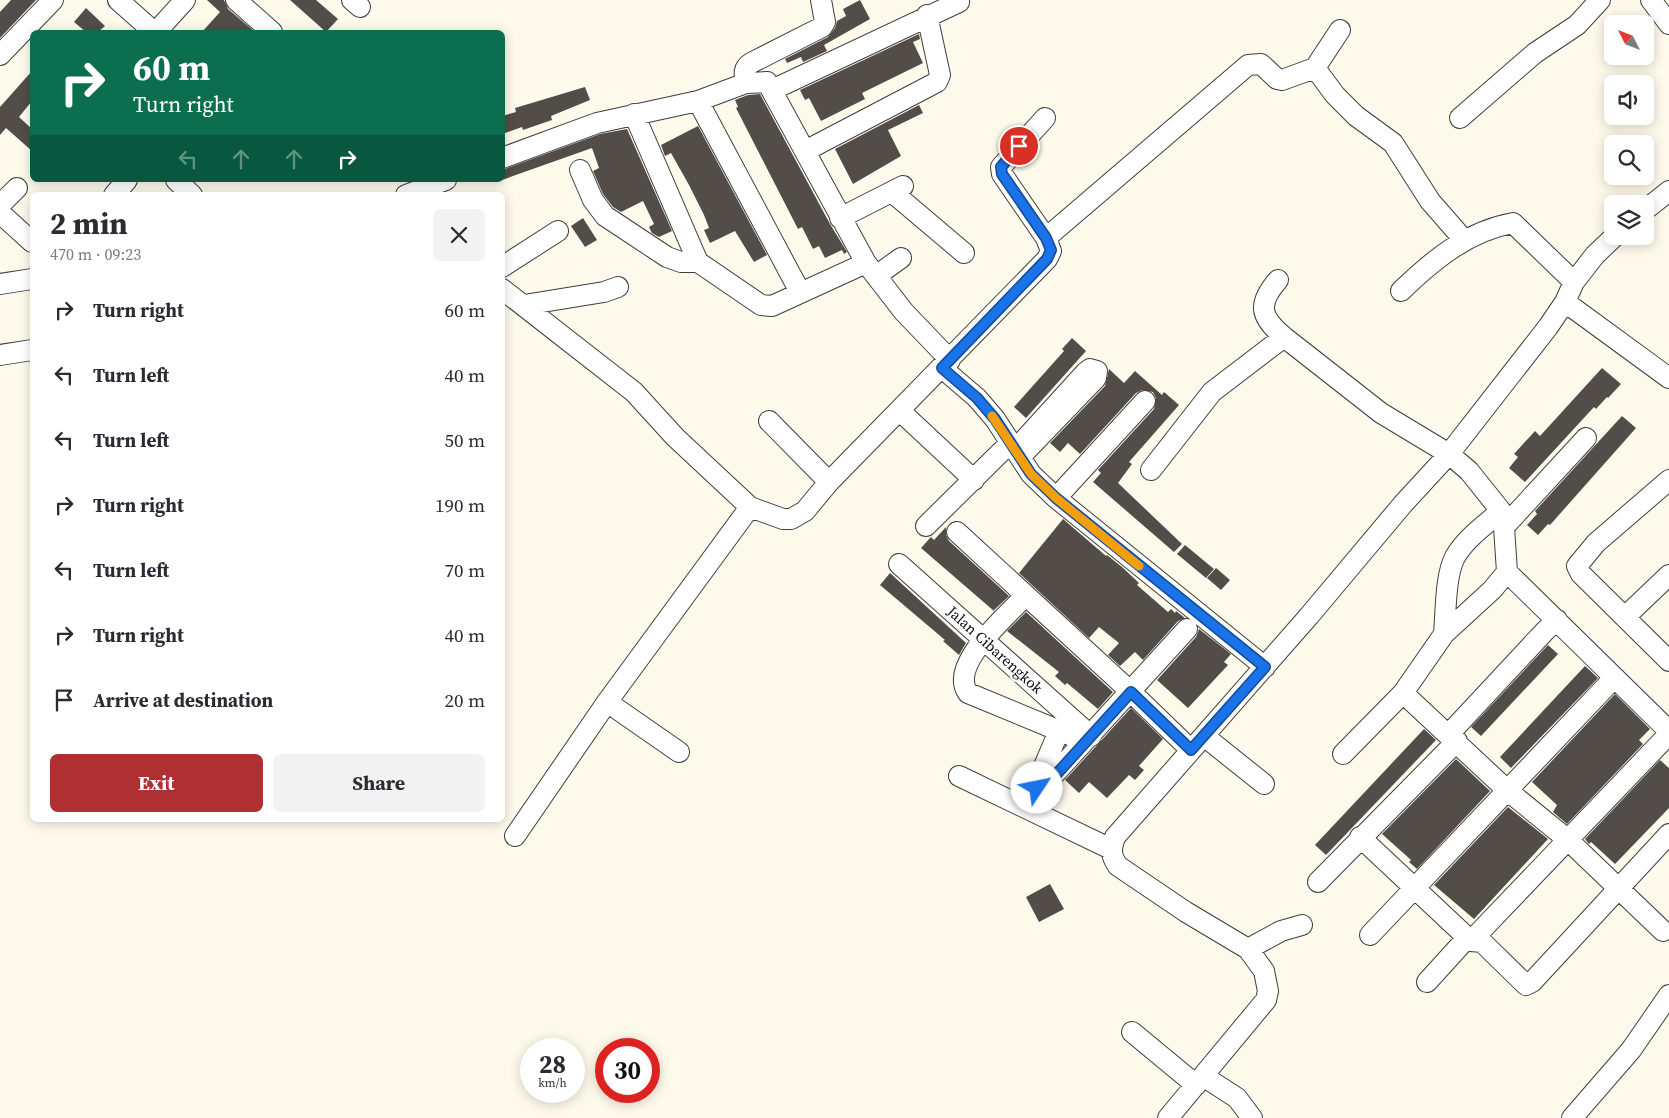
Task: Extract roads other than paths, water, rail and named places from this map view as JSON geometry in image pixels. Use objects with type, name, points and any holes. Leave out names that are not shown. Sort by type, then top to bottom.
[{"type":"street","points":[[0,55],[53,0]]},
{"type":"street","points":[[118,0],[153,30]]},
{"type":"street","points":[[157,30],[185,0]]},
{"type":"street","points":[[236,0],[270,30]]},
{"type":"street","points":[[746,83],[744,74],[746,66],[751,62],[822,28],[825,22],[821,0]]},
{"type":"street","points":[[1651,0],[1669,24]]},
{"type":"street","points":[[772,90],[927,15],[959,2]]},
{"type":"street","points":[[1460,118],[1535,53],[1577,25],[1595,2]]},
{"type":"street","points":[[805,151],[937,82],[940,75],[927,15]]},
{"type":"street","points":[[1046,238],[1248,66],[1261,64],[1277,79],[1282,80],[1315,68],[1340,30]]},
{"type":"street","points":[[1315,68],[1336,96],[1356,116],[1393,143],[1430,201],[1464,240]]},
{"type":"street","points":[[505,157],[597,123],[698,101],[746,83],[767,82],[840,218],[871,269],[946,364],[995,419],[1031,474],[1056,498],[1265,667]]},
{"type":"street","points":[[698,101],[800,292]]},
{"type":"street","points":[[634,114],[698,262],[762,305],[772,306],[800,292],[900,258]]},
{"type":"street","points":[[505,291],[634,392],[675,438],[750,506],[783,519],[791,519],[805,511],[829,482],[1047,259],[1051,250],[1046,238],[1002,174],[1001,167],[1046,118]]},
{"type":"street","points":[[580,170],[593,200],[605,216],[667,257],[681,262],[698,262]]},
{"type":"street","points":[[117,192],[125,182]]},
{"type":"street","points":[[178,182],[189,192]]},
{"type":"street","points":[[414,192],[441,182]]},
{"type":"street","points":[[0,206],[17,188]]},
{"type":"street","points":[[840,218],[899,188],[964,253]]},
{"type":"street","points":[[1654,203],[1669,191]]},
{"type":"street","points":[[0,213],[30,240]]},
{"type":"street","points":[[1401,291],[1428,264],[1464,240],[1492,226],[1512,223],[1574,282]]},
{"type":"street","points":[[505,265],[558,231]]},
{"type":"street","points":[[1168,1118],[1266,1000],[1268,990],[1264,971],[1248,950],[1130,876],[1112,858],[1111,850],[1115,837],[1265,667],[1403,504],[1448,454],[1565,302],[1574,282],[1595,255],[1606,245]]},
{"type":"street","points":[[0,284],[30,280]]},
{"type":"street","points":[[1278,280],[1267,292],[1263,303],[1264,315],[1270,326],[1398,425],[1448,454],[1469,472],[1503,519],[1506,572],[1492,590],[1444,634],[1403,693],[1343,754]]},
{"type":"street","points":[[524,305],[604,292],[618,287]]},
{"type":"street","points":[[1565,302],[1669,378]]},
{"type":"street","points":[[1151,470],[1212,392],[1284,337]]},
{"type":"street","points":[[0,355],[30,350]]},
{"type":"street","points":[[1056,498],[1145,401]]},
{"type":"street","points":[[900,411],[974,480]]},
{"type":"street","points":[[769,421],[829,482]]},
{"type":"street","points":[[1444,634],[1451,569],[1455,558],[1465,543],[1503,519],[1586,438]]},
{"type":"street","points":[[926,526],[974,480],[1015,450]]},
{"type":"street","points":[[1669,480],[1596,543],[1577,566],[1581,574],[1669,660]]},
{"type":"street","points":[[515,836],[607,702],[750,506]]},
{"type":"street","points":[[956,532],[1131,692],[1197,743],[1264,784]]},
{"type":"street","name":"Jalan Cibarengkok","points":[[899,564],[1088,739]]},
{"type":"street","points":[[1427,982],[1567,839],[1668,727],[1614,678],[1506,572]]},
{"type":"street","points":[[1625,617],[1669,575]]},
{"type":"street","points":[[1025,596],[970,656],[964,668],[962,679],[968,693],[1060,731],[1088,739]]},
{"type":"street","points":[[1318,882],[1453,737],[1545,631],[1557,620]]},
{"type":"street","points":[[1060,731],[1036,785],[1040,790],[1187,629]]},
{"type":"street","points":[[1370,936],[1614,678]]},
{"type":"street","points":[[1403,693],[1453,737],[1508,791],[1567,839],[1663,931]]},
{"type":"street","points":[[607,702],[679,752]]},
{"type":"street","points":[[959,776],[1111,850]]},
{"type":"street","points":[[1360,837],[1469,940],[1482,942],[1526,985],[1532,982],[1669,834]]},
{"type":"street","points":[[1248,950],[1281,931],[1302,925]]},
{"type":"street","points":[[1572,1118],[1631,1050],[1669,995]]},
{"type":"street","points":[[1132,1032],[1200,1080],[1237,1098],[1252,1118]]}]
